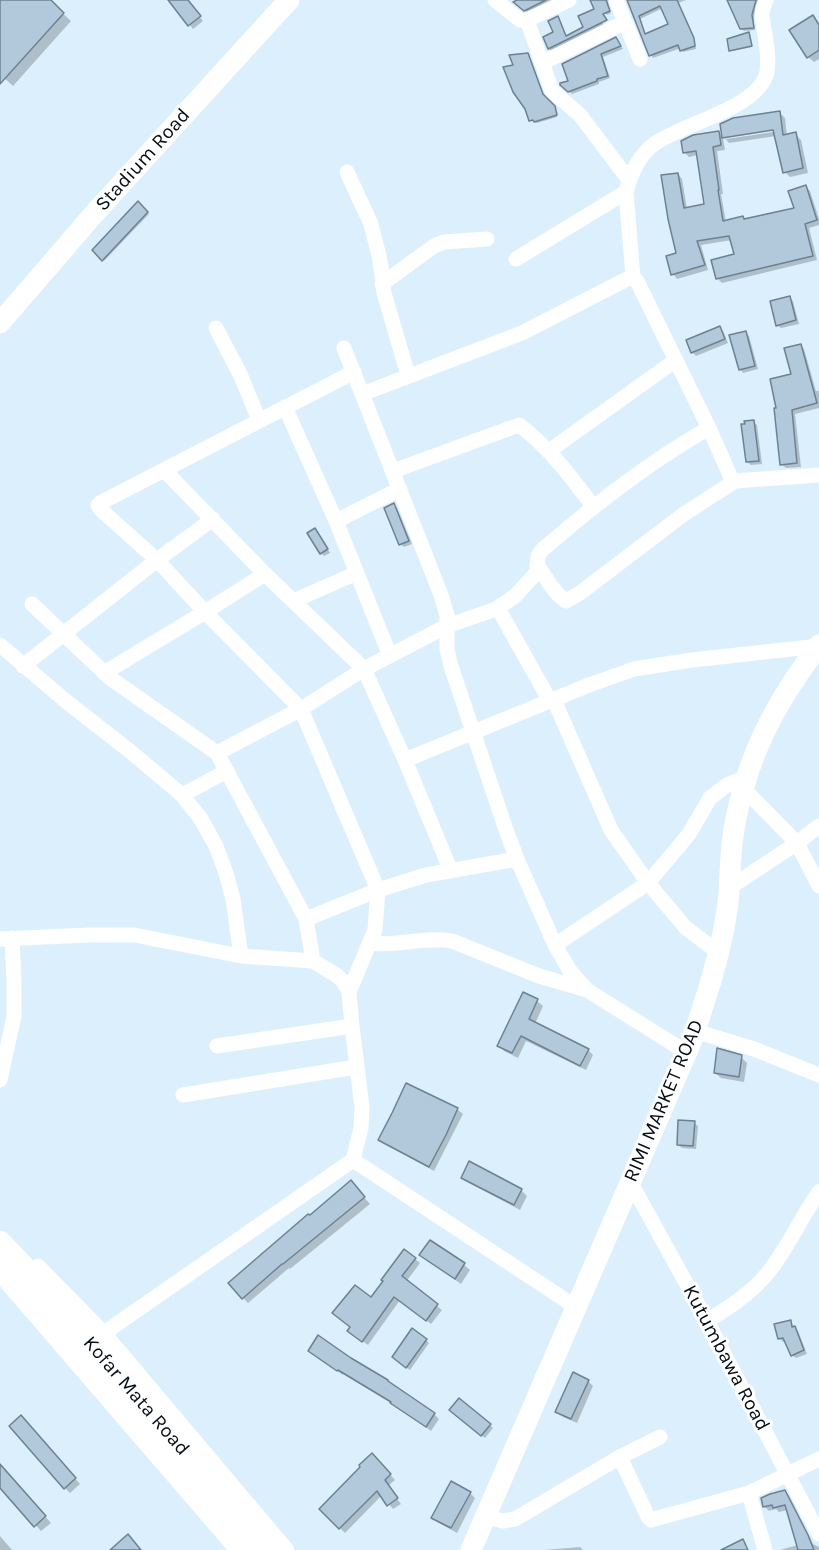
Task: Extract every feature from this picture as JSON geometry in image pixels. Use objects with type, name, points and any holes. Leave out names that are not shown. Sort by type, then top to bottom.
[{"type":"main road","name":"Kofar Mata Road","points":[[1,1257],[269,1550]]},
{"type":"main road","name":"Kofar Mata Road","points":[[34,1293],[243,1550]]},
{"type":"street","name":"Stadium Road","points":[[0,322],[93,215],[289,0]]},
{"type":"street","points":[[495,0],[520,20],[527,20],[569,0]]},
{"type":"street","points":[[616,0],[640,59]]},
{"type":"street","points":[[735,481],[732,480],[676,360],[633,277],[628,186],[640,160],[652,145],[677,131],[728,110],[758,90],[764,82],[767,70],[762,16],[766,0]]},
{"type":"street","points":[[527,20],[552,91],[580,115],[628,186]]},
{"type":"street","points":[[542,63],[625,22]]},
{"type":"street","points":[[347,172],[371,224],[380,260],[382,284],[408,375]]},
{"type":"street","points":[[516,259],[628,186]]},
{"type":"street","points":[[382,284],[444,242],[487,239]]},
{"type":"street","points":[[362,394],[522,333],[633,277]]},
{"type":"street","points":[[216,328],[240,374],[259,420]]},
{"type":"street","points":[[344,348],[444,604],[447,615],[448,656],[517,859],[555,945],[570,971],[587,990]]},
{"type":"street","points":[[549,451],[676,360]]},
{"type":"street","points":[[349,992],[375,930],[378,890],[301,709],[157,560],[98,505],[354,372]]},
{"type":"street","points":[[285,407],[336,521],[390,656]]},
{"type":"street","points":[[393,471],[519,425],[549,451],[593,506]]},
{"type":"street","points":[[217,753],[301,709],[364,669],[447,627],[496,609],[515,596],[537,572],[538,556],[542,550],[593,506],[683,442],[709,428]]},
{"type":"street","points":[[164,470],[265,574],[364,669],[451,871]]},
{"type":"street","points":[[537,565],[566,602],[684,514],[735,481],[819,475]]},
{"type":"street","points":[[336,521],[400,489]]},
{"type":"street","points":[[23,666],[157,560],[213,519]]},
{"type":"street","points":[[293,601],[357,573]]},
{"type":"street","points":[[104,673],[265,574]]},
{"type":"street","points":[[32,603],[104,673],[217,753],[306,919],[313,961]]},
{"type":"street","points":[[496,609],[499,610],[552,701],[611,830],[648,883],[686,928],[718,952]]},
{"type":"street","points":[[0,645],[66,702],[182,795],[201,819],[216,846],[226,873],[233,899],[241,956]]},
{"type":"street","points":[[405,760],[634,669],[819,645]]},
{"type":"street","name":"RIMI MARKET ROAD","points":[[471,1550],[695,1031],[712,979],[724,928],[736,817],[745,782],[767,725],[799,671],[819,645]]},
{"type":"street","points":[[182,795],[227,771]]},
{"type":"street","points":[[555,945],[648,883],[689,834],[710,798],[727,785],[745,782],[797,843],[819,886]]},
{"type":"street","points":[[729,888],[819,826]]},
{"type":"street","points":[[306,919],[378,890],[426,875],[517,859]]},
{"type":"street","points":[[0,1080],[14,1016],[15,981],[6,938],[134,935],[241,956],[313,961],[343,981],[349,992],[362,1107],[361,1128],[353,1161],[104,1333]]},
{"type":"street","points":[[370,943],[382,945],[441,939],[452,941],[538,976],[587,990],[686,1052]]},
{"type":"street","points":[[217,1046],[352,1026]]},
{"type":"street","points":[[695,1031],[754,1049],[819,1075]]},
{"type":"street","points":[[183,1095],[356,1067]]},
{"type":"street","points":[[353,1161],[576,1307]]},
{"type":"street","name":"Kutumbawa Road","points":[[631,1183],[819,1534]]},
{"type":"street","points":[[706,1321],[739,1301],[765,1276],[819,1192]]},
{"type":"street","points":[[1,1257],[37,1265],[104,1333],[287,1550]]},
{"type":"street","points":[[1,1257],[16,1298],[231,1550]]},
{"type":"street","points":[[485,1516],[502,1521],[515,1519],[620,1457],[660,1437]]},
{"type":"street","points":[[620,1457],[651,1520],[749,1493],[819,1459]]},
{"type":"street","points":[[749,1493],[765,1550]]},
{"type":"building","points":[[0,0],[51,0],[64,13],[0,84]]},
{"type":"building","points":[[168,0],[188,0],[201,16],[188,26]]},
{"type":"building","points":[[546,0],[524,11],[513,2]]},
{"type":"building","points":[[590,0],[606,0],[610,11],[603,14],[607,20],[548,49],[543,37],[553,32],[548,21],[558,16],[566,36],[583,27],[578,16],[594,9]]},
{"type":"building","points":[[627,0],[677,0],[694,38],[695,46],[680,51],[678,45],[649,56]],"holes":[[[660,6],[668,24],[645,34],[639,16]]]},
{"type":"building","points":[[727,0],[756,0],[752,15],[754,28],[740,29]]},
{"type":"building","points":[[813,15],[819,25],[819,50],[807,58],[789,30]]},
{"type":"building","points":[[749,32],[752,46],[729,51],[727,39]]},
{"type":"building","points":[[616,37],[621,46],[601,54],[608,76],[568,92],[560,85],[568,81],[562,64]]},
{"type":"building","points":[[528,53],[543,94],[555,106],[557,115],[534,122],[529,121],[525,109],[513,92],[503,67],[513,65],[509,55]]},
{"type":"building","points":[[780,111],[783,135],[796,132],[803,168],[783,173],[773,130],[722,138],[720,124],[733,118]]},
{"type":"building","points":[[719,131],[721,145],[713,147],[723,221],[743,216],[744,219],[794,208],[788,191],[806,185],[817,220],[805,224],[813,256],[716,279],[711,260],[734,254],[729,236],[697,241],[705,265],[671,275],[666,256],[676,253],[661,175],[678,173],[684,208],[704,204],[696,151],[683,153],[681,141],[693,135]]},
{"type":"building","points":[[138,201],[148,212],[102,261],[92,250]]},
{"type":"building","points":[[790,296],[796,320],[776,326],[770,301]]},
{"type":"building","points":[[720,326],[725,339],[691,353],[686,340]]},
{"type":"building","points":[[746,331],[755,366],[739,370],[729,335]]},
{"type":"building","points":[[801,344],[817,403],[792,410],[797,463],[780,465],[774,408],[776,408],[770,379],[791,374],[784,348]]},
{"type":"building","points":[[754,420],[759,461],[746,462],[741,424],[745,424],[744,421]]},
{"type":"building","points":[[394,503],[409,541],[399,545],[384,508]]},
{"type":"building","points":[[315,528],[328,549],[320,554],[307,533]]},
{"type":"building","points":[[523,992],[538,999],[529,1019],[589,1049],[580,1066],[521,1036],[512,1053],[497,1046]]},
{"type":"building","points":[[717,1048],[742,1055],[739,1077],[714,1073]]},
{"type":"building","points":[[406,1083],[458,1108],[429,1167],[378,1140]]},
{"type":"building","points":[[678,1120],[695,1121],[693,1146],[677,1145]]},
{"type":"building","points":[[469,1161],[522,1189],[514,1205],[461,1178]]},
{"type":"building","points":[[351,1180],[365,1197],[242,1299],[228,1283]]},
{"type":"building","points":[[430,1240],[465,1263],[455,1279],[419,1255]]},
{"type":"building","points":[[404,1249],[416,1258],[402,1276],[438,1304],[426,1321],[394,1297],[362,1342],[347,1331],[350,1327],[332,1313],[355,1285],[371,1297]]},
{"type":"building","points":[[791,1320],[792,1327],[795,1326],[804,1350],[791,1356],[783,1338],[778,1339],[774,1324]]},
{"type":"building","points":[[412,1328],[427,1339],[406,1368],[392,1357]]},
{"type":"building","points":[[318,1335],[435,1413],[426,1427],[391,1402],[337,1371],[308,1351]]},
{"type":"building","points":[[573,1372],[589,1380],[571,1419],[555,1412]]},
{"type":"building","points":[[459,1398],[491,1424],[481,1436],[449,1410]]},
{"type":"building","points":[[21,1415],[76,1478],[64,1489],[9,1426]]},
{"type":"building","points":[[372,1453],[391,1474],[385,1480],[398,1498],[387,1506],[377,1491],[339,1529],[319,1509]]},
{"type":"building","points":[[0,1464],[46,1516],[34,1527],[0,1488]]},
{"type":"building","points":[[451,1481],[471,1492],[451,1528],[431,1518]]},
{"type":"building","points":[[785,1490],[814,1550],[798,1550],[785,1505],[773,1508],[772,1505],[763,1507],[761,1498]]},
{"type":"building","points":[[128,1534],[141,1550],[110,1550]]},
{"type":"building","points":[[743,1539],[748,1550],[721,1550]]}]
